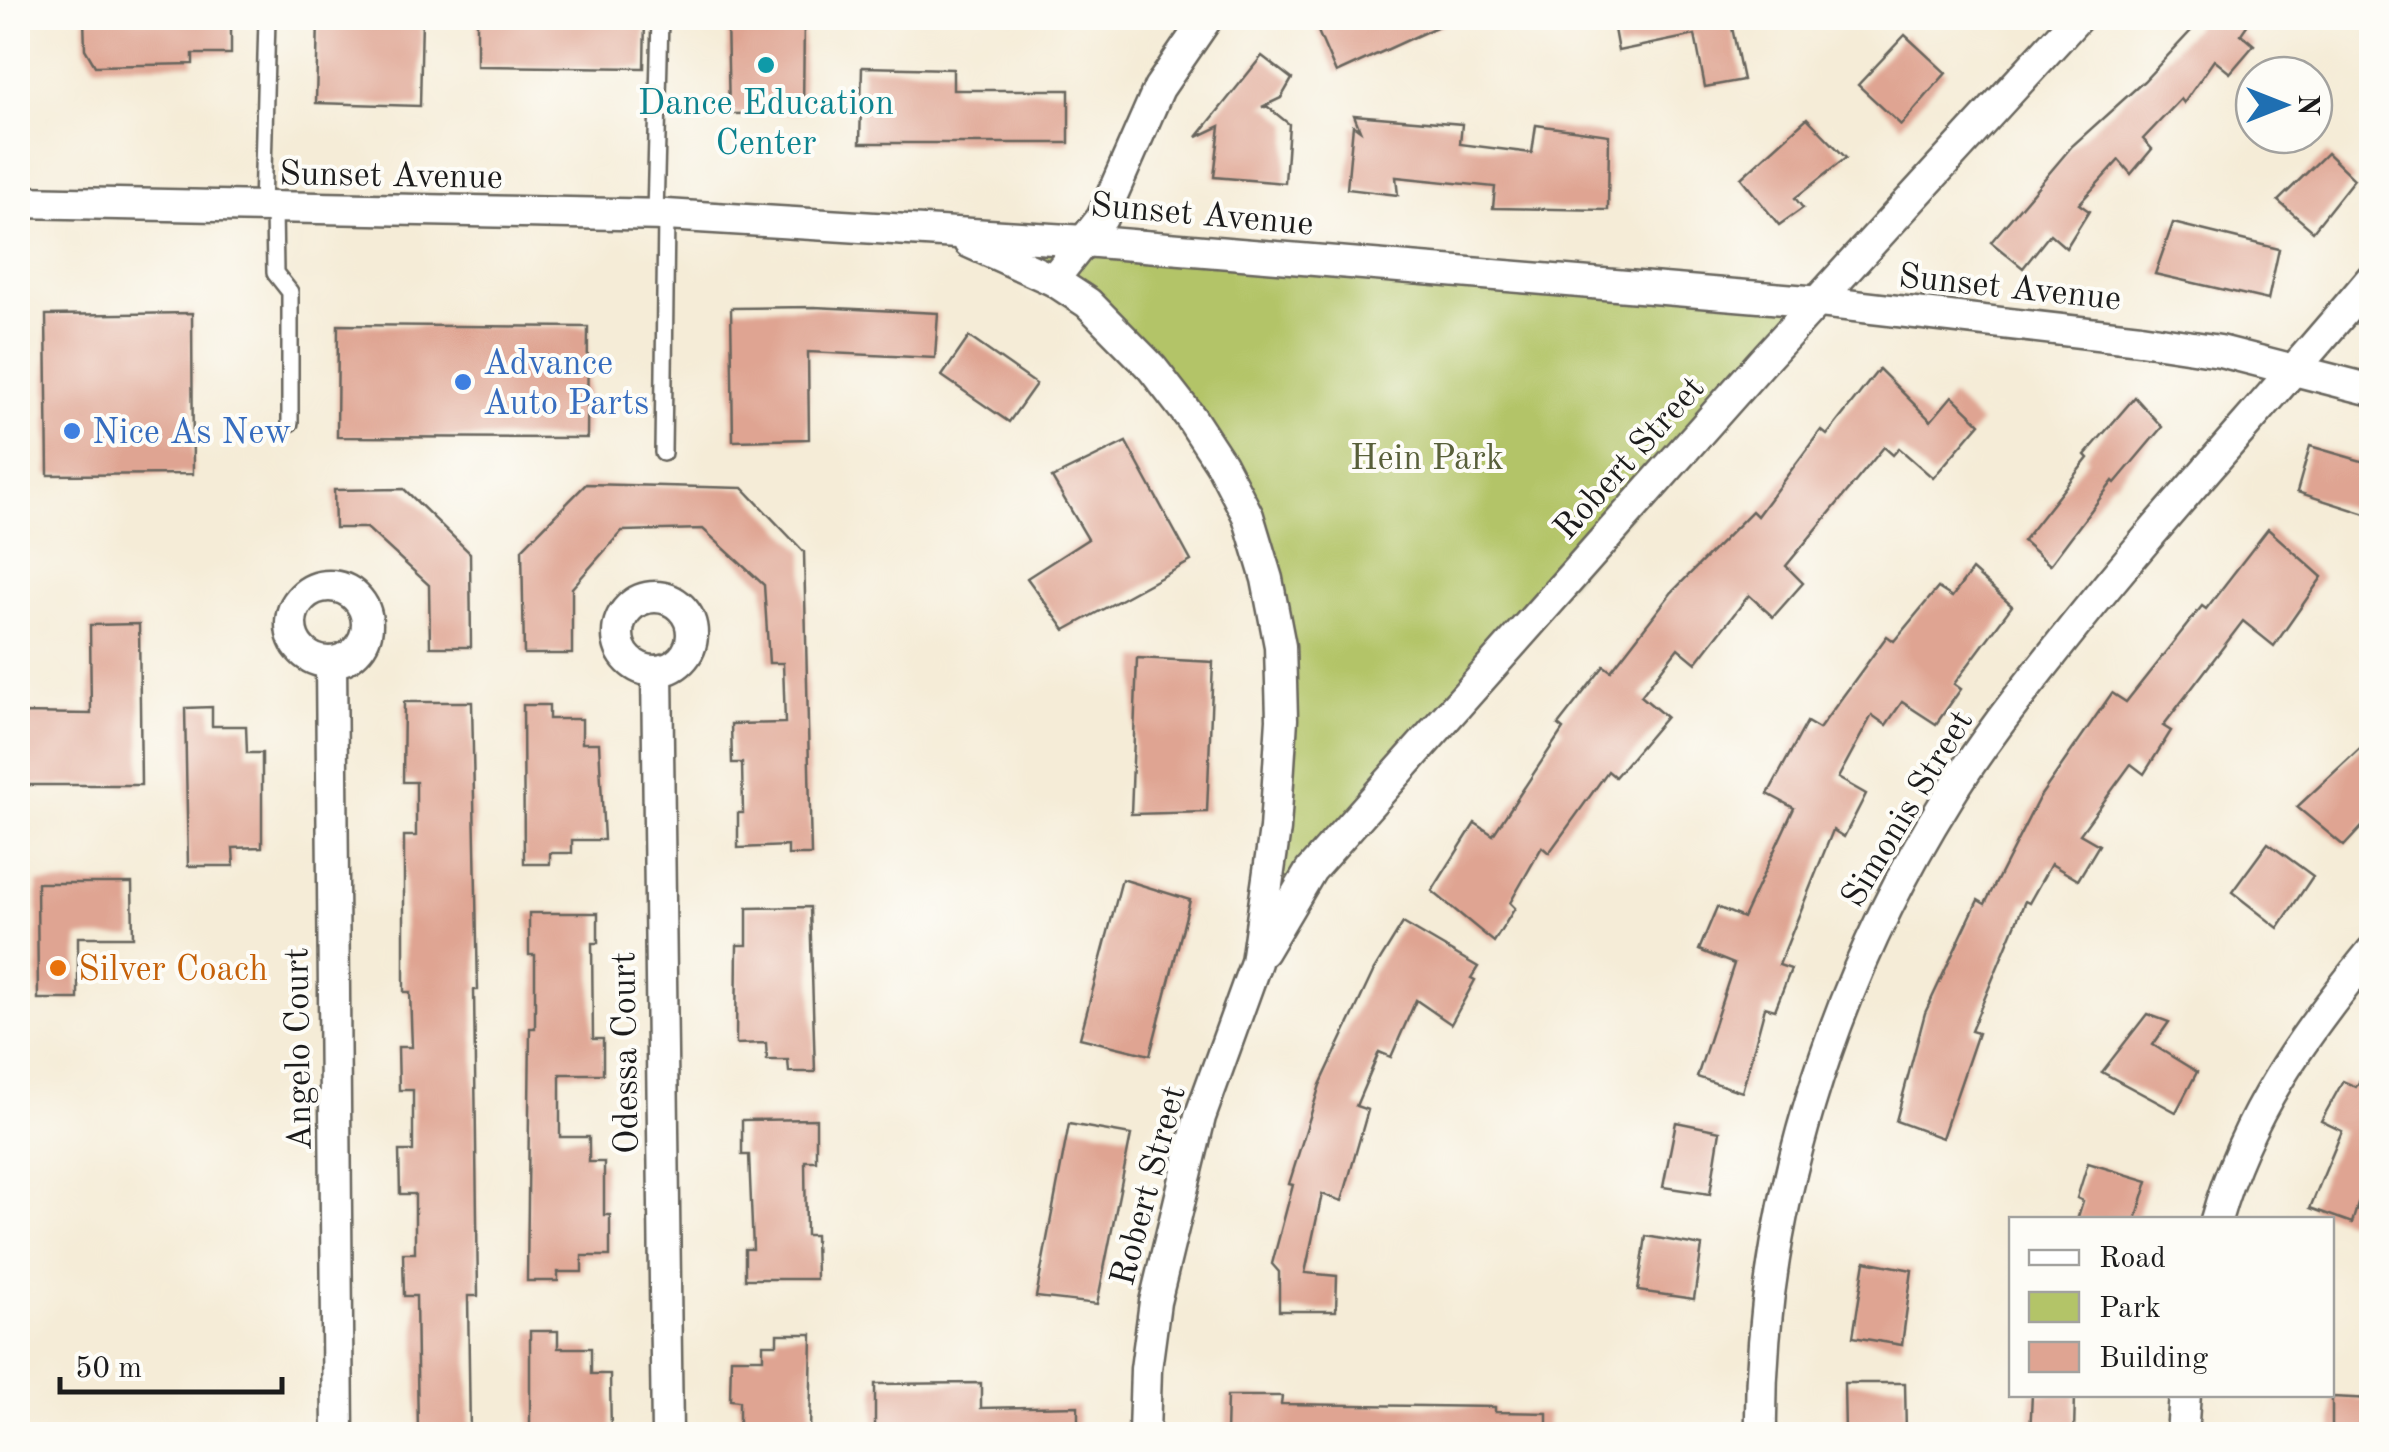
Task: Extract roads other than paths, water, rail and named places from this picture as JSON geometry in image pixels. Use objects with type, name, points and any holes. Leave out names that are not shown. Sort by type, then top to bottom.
[{"type":"street","points":[[1053,280],[1102,218],[1159,88],[1207,18]]},
{"type":"street","name":"Robert Street","points":[[1144,1434],[1146,1369],[1155,1302],[1200,1117],[1256,962],[1311,870],[1762,362],[2076,18]]},
{"type":"street","name":"Sunset Avenue","points":[[18,202],[660,215],[1084,241],[1820,302],[2140,338],[2220,351],[2372,390]]},
{"type":"street","name":"Robert Street","points":[[945,232],[1053,280],[1088,304],[1152,368],[1202,433],[1248,516],[1267,580],[1280,646],[1281,701],[1275,829],[1256,962]]},
{"type":"street","name":"Simonis Street","points":[[1761,1434],[1760,1376],[1772,1272],[1797,1154],[1828,1047],[1871,939],[1948,798],[2026,688],[2135,549],[2372,278]]},
{"type":"street","name":"Angelo Court","points":[[331,662],[338,1434]]},
{"type":"street","name":"Odessa Court","points":[[657,672],[667,1434]]},
{"type":"street","points":[[2217,1217],[2244,1143],[2275,1083],[2311,1025],[2372,951]]},
{"type":"street","points":[[2182,1434],[2185,1397]]},
{"type":"lane","points":[[267,18],[268,209],[275,273],[290,292],[290,423]]},
{"type":"lane","points":[[660,18],[663,453]]},
{"type":"place","name":"Dance Education Center","points":[[766,65]]},
{"type":"place","name":"Advance Auto Parts","points":[[463,382]]},
{"type":"place","name":"Nice As New","points":[[72,431]]},
{"type":"place","name":"Silver Coach","points":[[58,968]]},
{"type":"park label","name":"Hein Park","points":[[1427,457]]}]
